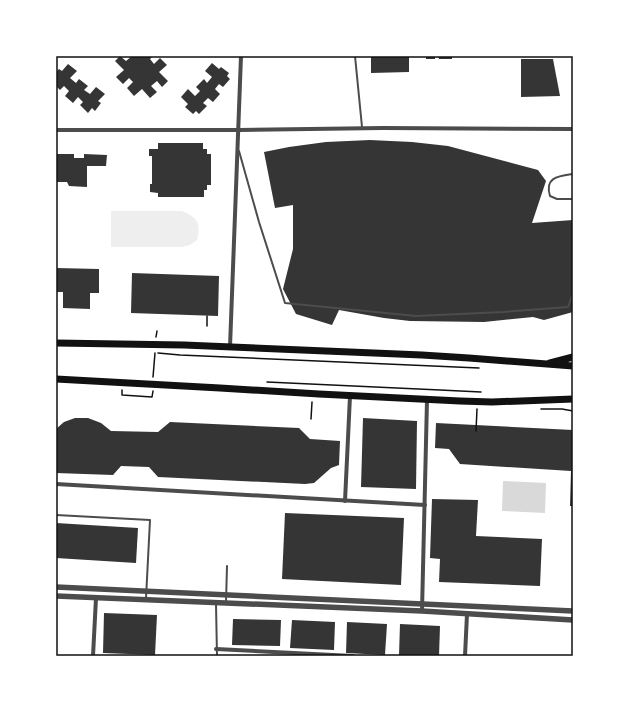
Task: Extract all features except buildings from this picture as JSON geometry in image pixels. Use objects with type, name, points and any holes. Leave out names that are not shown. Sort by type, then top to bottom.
[{"type":"highway","points":[[56,343],[230,347],[438,356],[573,366]]},
{"type":"highway","points":[[543,364],[573,356]]},
{"type":"highway","points":[[56,379],[427,400],[492,402],[559,399],[573,400]]},
{"type":"street","points":[[230,347],[241,56]]},
{"type":"street","points":[[56,130],[362,128],[573,129]]},
{"type":"street","points":[[345,501],[350,396]]},
{"type":"street","points":[[422,611],[427,400]]},
{"type":"street","points":[[56,484],[425,505]]},
{"type":"street","points":[[56,588],[573,611]]},
{"type":"street","points":[[56,596],[422,611],[573,620]]},
{"type":"street","points":[[92,656],[96,598]]},
{"type":"street","points":[[465,656],[467,614]]},
{"type":"street","points":[[216,649],[353,656]]},
{"type":"lane","points":[[355,56],[362,128]]},
{"type":"lane","points":[[237,146],[285,303],[416,316],[568,307],[573,293]]},
{"type":"lane","points":[[573,174],[557,177],[550,182],[548,189],[550,196],[557,199],[573,199]]},
{"type":"lane","points":[[56,515],[150,520],[146,600]]},
{"type":"lane","points":[[226,603],[227,566]]},
{"type":"lane","points":[[216,603],[217,656]]},
{"type":"path","points":[[207,316],[207,326]]},
{"type":"path","points":[[156,331],[156,338]]},
{"type":"path","points":[[153,383],[155,353],[480,368]]},
{"type":"path","points":[[265,382],[481,392]]},
{"type":"path","points":[[122,390],[122,395],[152,397],[153,390]]},
{"type":"path","points":[[311,419],[312,400]]},
{"type":"path","points":[[476,431],[477,407]]},
{"type":"shaded area","points":[[111,211],[182,211],[192,216],[197,222],[199,229],[197,240],[190,245],[182,247],[111,247]]},
{"type":"shaded area","points":[[503,481],[546,483],[545,513],[502,511]]}]
